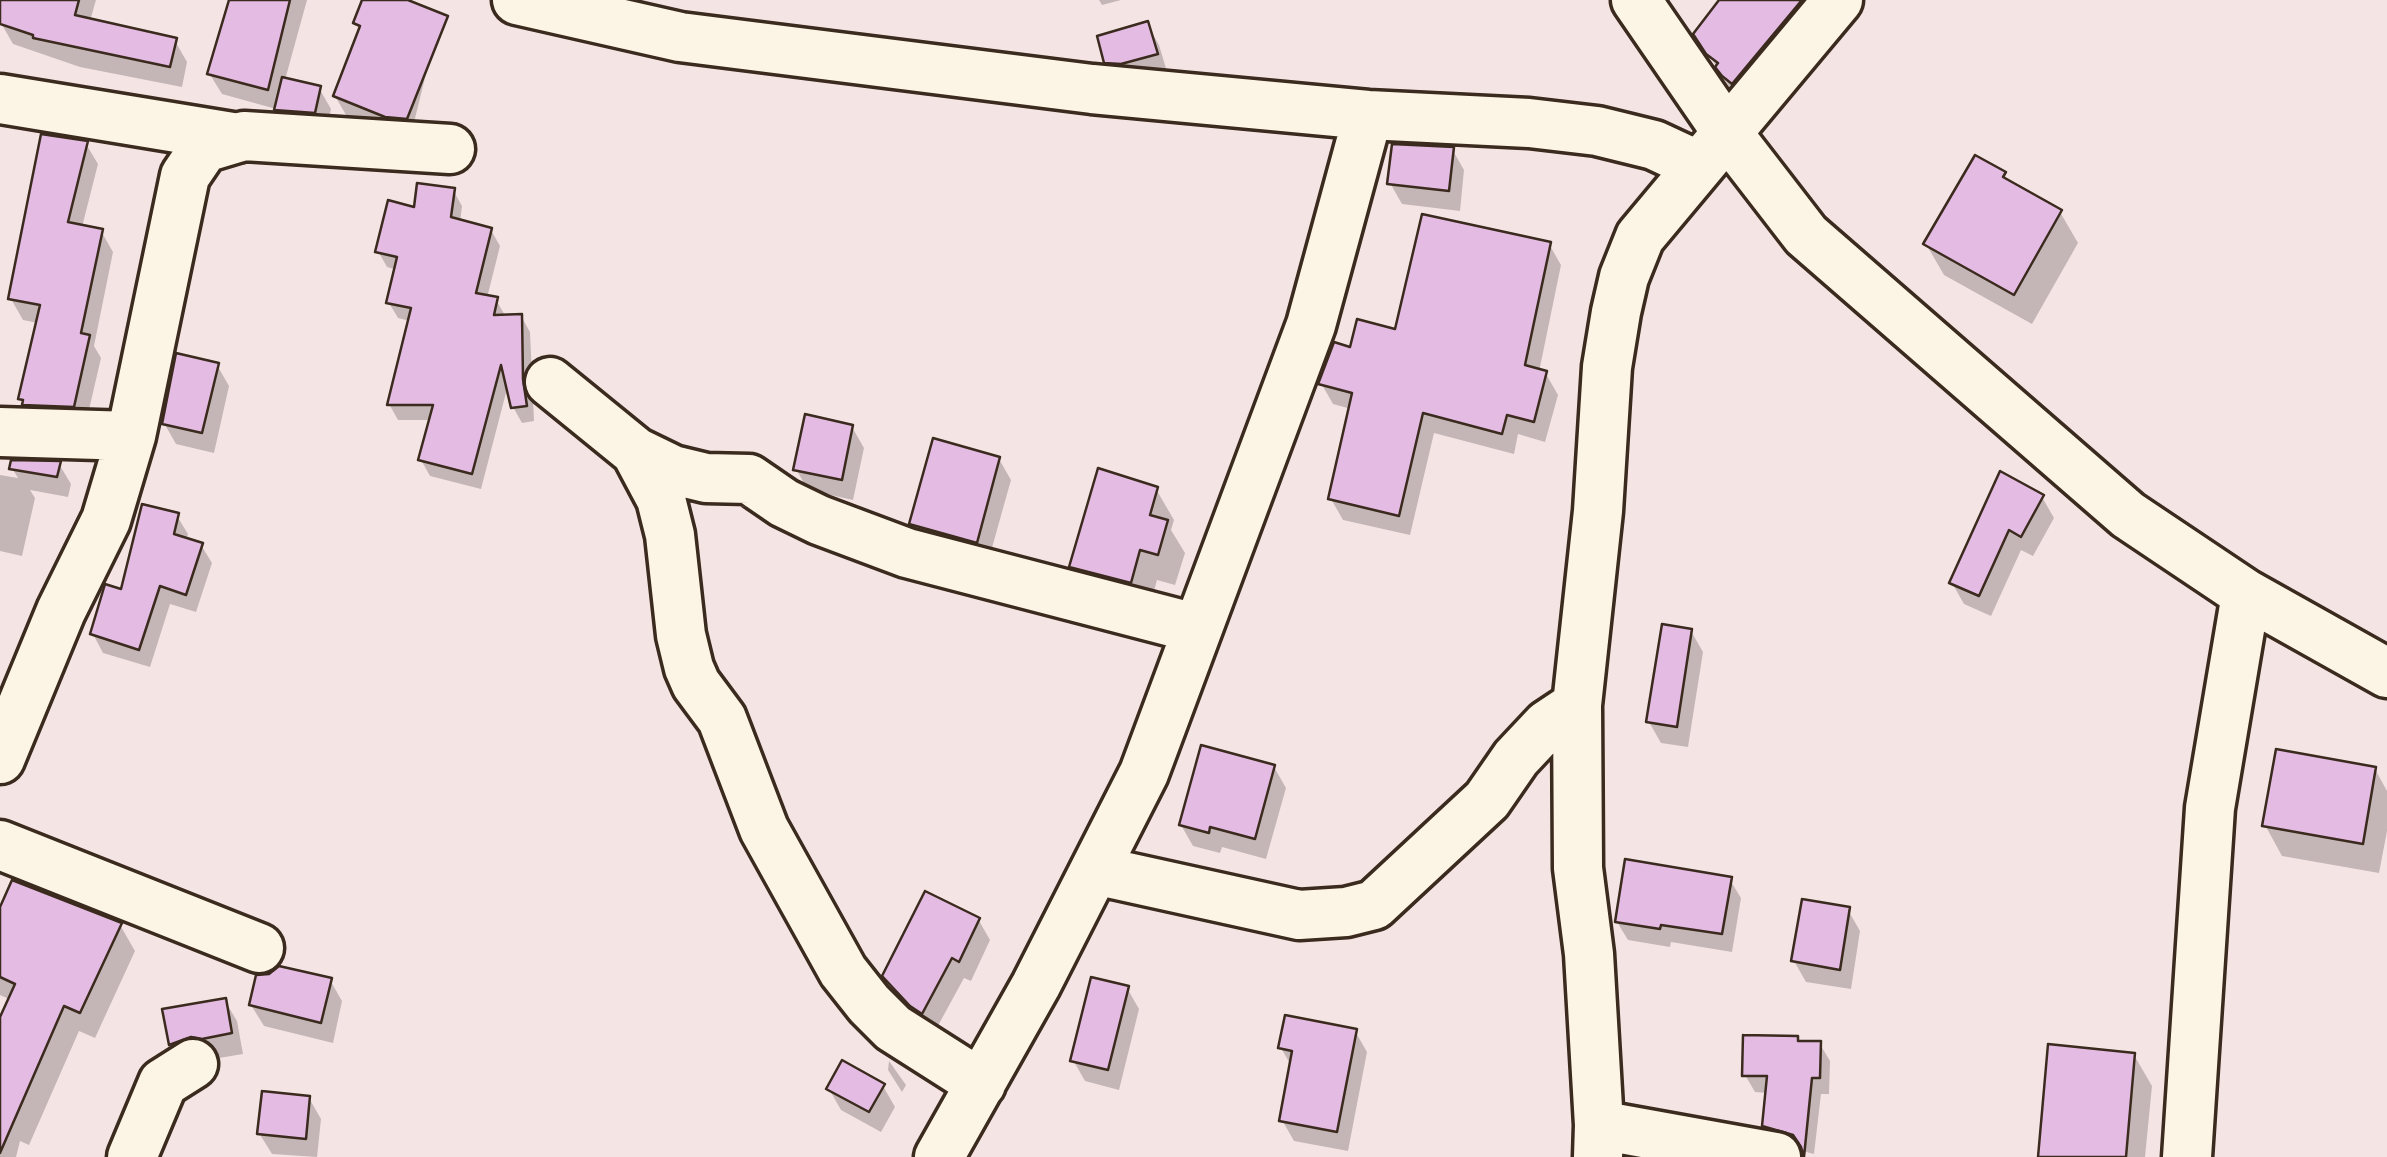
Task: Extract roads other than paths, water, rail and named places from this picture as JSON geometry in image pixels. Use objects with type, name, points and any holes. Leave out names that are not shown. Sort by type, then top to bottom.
[{"type":"street","points":[[517,0],[680,37],[1092,89],[1368,115],[1529,123],[1596,131],[1654,145],[1714,150]]},
{"type":"street","points":[[680,37],[713,0]]},
{"type":"street","points":[[1636,0],[1714,150],[1806,235],[2128,515],[2246,594],[2387,674]]},
{"type":"street","points":[[1776,1157],[1599,1141],[1589,954],[1578,868],[1576,705],[1598,511],[1607,366],[1624,277],[1640,237],[1838,0]]},
{"type":"street","points":[[0,99],[238,138],[450,148]]},
{"type":"street","points":[[939,1157],[1144,773],[1311,324],[1368,115]]},
{"type":"street","points":[[0,759],[61,610],[106,520],[131,436],[185,176],[204,148],[238,138]]},
{"type":"street","points":[[550,382],[636,452],[672,470],[706,478],[748,479],[819,520],[907,552],[1195,628]]},
{"type":"street","points":[[0,432],[131,436]]},
{"type":"street","points":[[636,452],[661,498],[689,668],[722,720],[764,828],[843,970],[869,1004],[893,1028],[981,1084]]},
{"type":"street","points":[[2187,1157],[2210,808],[2246,594]]},
{"type":"street","points":[[1095,870],[1299,915],[1346,912],[1374,904],[1487,800],[1516,758],[1547,726],[1576,705]]},
{"type":"street","points":[[0,845],[259,948]]},
{"type":"street","points":[[132,1157],[163,1083],[193,1064]]}]
